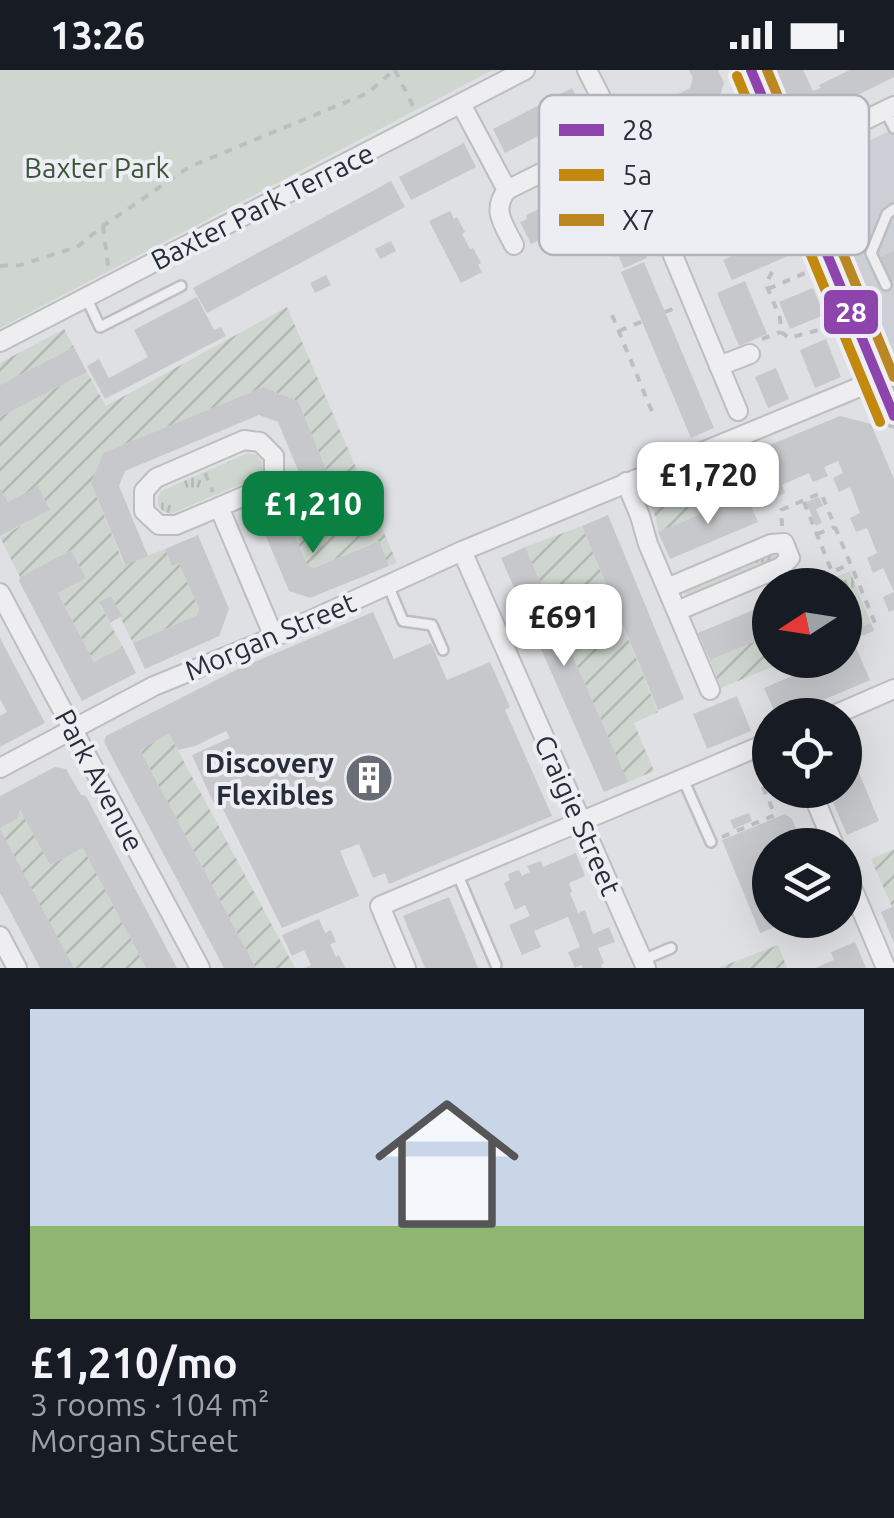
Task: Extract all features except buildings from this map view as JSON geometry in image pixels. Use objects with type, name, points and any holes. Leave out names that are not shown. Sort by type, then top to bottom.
[{"type":"main road","points":[[751,70],[761,95]]},
{"type":"main road","points":[[827,255],[894,416]]},
{"type":"street","name":"Baxter Park Terrace","points":[[0,342],[524,70]]},
{"type":"street","points":[[587,70],[600,95]]},
{"type":"street","points":[[461,104],[507,190]]},
{"type":"street","points":[[514,244],[498,211],[500,199],[507,190],[539,174]]},
{"type":"street","points":[[674,255],[738,412]]},
{"type":"street","points":[[720,366],[750,354]]},
{"type":"street","name":"Morgan Street","points":[[0,768],[154,686],[626,482],[878,379]]},
{"type":"street","points":[[244,440],[260,442],[274,456],[274,475],[263,488],[219,507],[176,525],[158,524],[144,511],[144,490],[156,478],[244,440]]},
{"type":"street","points":[[626,482],[710,690]]},
{"type":"street","points":[[219,507],[274,637]]},
{"type":"street","points":[[667,588],[771,544],[784,543],[790,558],[781,567],[677,611]]},
{"type":"street","name":"Craigie Street","points":[[462,552],[644,964]]},
{"type":"street","name":"Park Avenue","points":[[0,593],[200,968]]},
{"type":"street","points":[[862,703],[894,690]]},
{"type":"street","points":[[406,968],[380,906],[752,750]]},
{"type":"street","points":[[862,911],[886,968]]},
{"type":"street","points":[[0,936],[17,968]]},
{"type":"lane","points":[[890,108],[894,128]]},
{"type":"lane","points":[[886,286],[871,253],[887,214],[894,210]]},
{"type":"lane","points":[[86,297],[100,326],[181,286]]},
{"type":"lane","points":[[388,585],[404,620],[432,625],[443,650]]},
{"type":"lane","points":[[683,779],[711,842]]},
{"type":"lane","points":[[458,873],[496,964]]},
{"type":"lane","points":[[644,964],[671,948]]},
{"type":"path","points":[[0,266],[20,265],[77,247],[188,167],[368,93],[394,70],[416,110]]},
{"type":"path","points":[[103,226],[109,270]]},
{"type":"path","points":[[772,272],[766,284],[780,318],[781,332],[789,338],[822,328]]},
{"type":"path","points":[[768,289],[805,273]]},
{"type":"path","points":[[612,315],[653,414]]},
{"type":"path","points":[[618,332],[642,322]]},
{"type":"path","points":[[199,460],[219,507]]},
{"type":"path","points":[[784,543],[781,510],[821,493],[875,623]]},
{"type":"path","points":[[803,501],[832,572],[850,564]]},
{"type":"path","points":[[817,534],[835,527]]},
{"type":"path","points":[[711,842],[775,816],[772,808]]},
{"type":"shaded area","points":[[894,129],[894,365],[848,255],[869,255],[869,141]]},
{"type":"green space","name":"Baxter Park","points":[[0,70],[493,70],[0,328]]},
{"type":"green space","points":[[287,307],[397,563],[389,566],[378,541],[314,568],[307,565],[287,517],[289,496],[331,481],[298,401],[263,387],[103,453],[91,483],[124,565],[165,549],[172,565],[179,563],[199,609],[197,615],[133,643],[110,596],[99,603],[123,647],[94,662],[58,593],[86,578],[71,550],[20,577],[0,537],[50,510],[8,502],[0,488],[0,417],[87,372],[106,406]]},
{"type":"green space","points":[[64,329],[74,347],[0,385],[0,363]]},
{"type":"green space","points":[[248,453],[257,455],[262,462],[263,469],[257,477],[171,514],[158,506],[161,491]]},
{"type":"green space","points":[[736,459],[750,493],[658,532],[648,497]]},
{"type":"green space","points":[[582,526],[658,712],[634,723],[654,771],[628,782],[525,547]]},
{"type":"green space","points":[[778,555],[777,559],[687,597],[684,591]]},
{"type":"green space","points":[[862,601],[871,623],[864,626],[862,620]]},
{"type":"green space","points":[[752,642],[752,675],[721,688],[710,660]]},
{"type":"green space","points":[[169,734],[295,968],[256,968],[140,750]]},
{"type":"green space","points":[[20,810],[50,865],[83,848],[146,968],[74,968],[0,834],[0,828],[17,819]]},
{"type":"green space","points":[[894,849],[894,906],[892,907],[871,859]]},
{"type":"green space","points":[[778,945],[787,968],[718,968]]},
{"type":"transit line","name":"28","points":[[751,70],[761,95]]},
{"type":"transit line","name":"X7","points":[[767,70],[777,95]]},
{"type":"transit line","name":"5a","points":[[737,76],[745,95]]},
{"type":"transit line","name":"5a","points":[[811,255],[880,422]]},
{"type":"transit line","name":"28","points":[[827,255],[894,416]]},
{"type":"transit line","name":"X7","points":[[844,255],[894,377]]},
{"type":"place","name":"Discovery Flexibles","points":[[369,778]]}]
